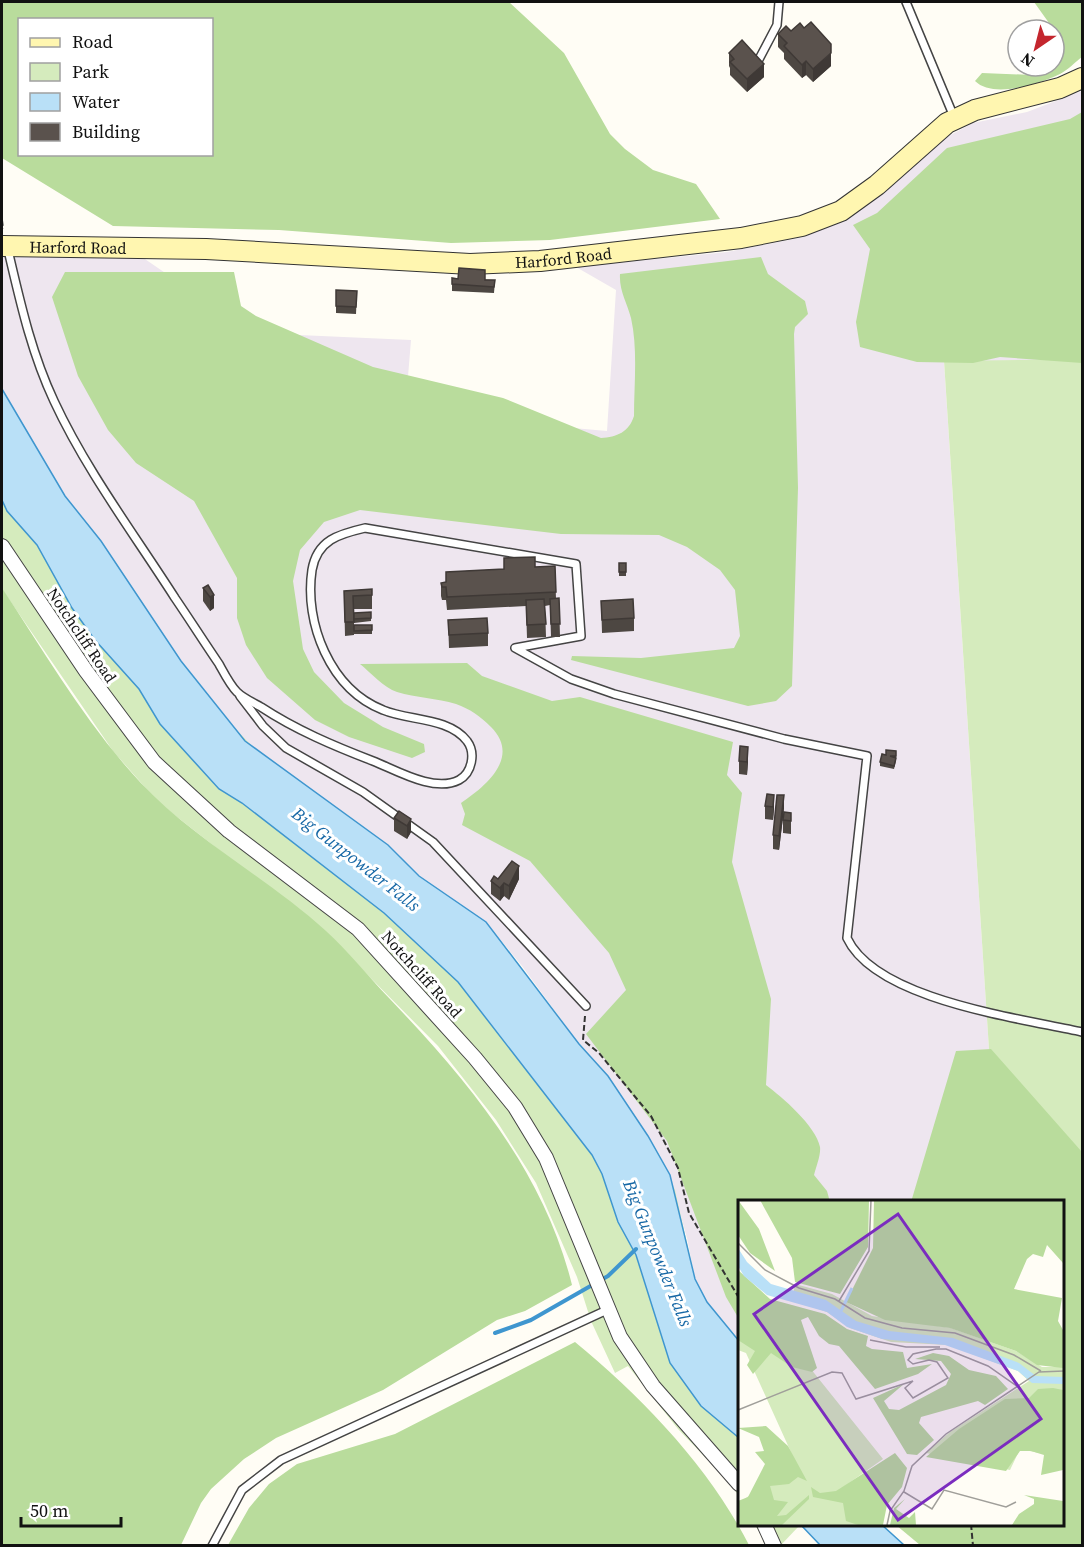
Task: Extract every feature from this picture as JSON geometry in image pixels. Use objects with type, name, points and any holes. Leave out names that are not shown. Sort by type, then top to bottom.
[{"type":"main road","name":"Harford Road","points":[[4,246],[206,249],[470,264],[540,261],[741,238],[802,226],[841,211],[877,185],[939,128],[955,119],[975,110],[1059,88],[1083,78]]},
{"type":"street","name":"Notchcliff Road","points":[[2,546],[86,671],[154,762],[229,831],[358,929],[515,1107],[546,1158],[620,1337],[653,1386],[738,1483]]},
{"type":"street","points":[[765,1526],[774,1545]]},
{"type":"lane","points":[[757,63],[777,25],[779,2]]},
{"type":"lane","points":[[906,2],[955,119]]},
{"type":"lane","points":[[4,246],[26,327],[54,401],[85,458],[237,692],[263,726],[286,748],[363,792],[433,842],[586,1006]]},
{"type":"lane","points":[[237,692],[288,725],[365,758],[421,780],[443,784],[459,780],[469,770],[471,763],[472,755],[467,741],[443,724],[383,710],[361,698],[343,680],[325,655],[314,626],[310,587],[318,550],[329,539],[342,533],[365,528],[576,564],[580,636],[515,648],[571,679],[614,694],[784,739],[867,756],[847,938],[852,949],[877,971],[912,989],[975,1008],[1083,1032]]},
{"type":"lane","points":[[212,1545],[242,1490],[281,1460],[607,1310]]},
{"type":"path","points":[[586,1006],[583,1040],[599,1053],[651,1116],[678,1168],[689,1213],[738,1296]]},
{"type":"path","points":[[971,1526],[973,1545]]},
{"type":"shaded area","points":[[1082,91],[1082,359],[944,362],[999,1200],[738,1200],[738,1340],[707,1302],[695,1279],[687,1238],[668,1171],[658,1152],[608,1076],[579,1044],[522,966],[486,922],[419,876],[388,845],[245,741],[181,661],[101,541],[65,496],[2,389],[2,256],[139,255],[253,333],[411,340],[405,413],[607,431],[616,290],[576,267],[727,252],[804,237],[849,217],[943,139],[973,123],[1027,112]]},
{"type":"green space","points":[[2,2],[509,2],[564,53],[610,134],[625,149],[653,170],[696,184],[720,219],[550,240],[451,243],[279,230],[113,226],[2,158]]},
{"type":"green space","points":[[1034,2],[1082,2],[1082,57],[1066,70],[1066,18],[1045,18]]},
{"type":"green space","points":[[982,73],[1006,74],[1006,78],[1050,78],[1016,88],[993,89],[975,81]]},
{"type":"green space","points":[[1082,112],[1082,363],[1000,357],[973,363],[917,362],[860,347],[856,322],[870,249],[853,225],[877,213],[947,148],[1070,119]]},
{"type":"green space","points":[[761,257],[768,274],[805,301],[808,314],[795,327],[794,334],[798,488],[792,686],[776,701],[748,706],[571,660],[572,656],[641,658],[734,648],[740,636],[735,590],[720,570],[687,547],[659,535],[561,534],[360,510],[324,522],[300,550],[293,581],[303,649],[314,672],[344,703],[383,727],[424,744],[425,752],[412,758],[349,737],[315,720],[267,678],[246,645],[237,618],[237,578],[194,501],[136,463],[108,430],[78,376],[52,297],[65,272],[234,272],[241,306],[256,316],[373,367],[503,398],[601,438],[622,433],[634,416],[634,342],[631,318],[621,286],[620,274]]},
{"type":"green space","points":[[1082,359],[1082,1545],[1063,1525],[1063,1200],[999,1200],[944,361]]},
{"type":"green space","points":[[2,389],[65,496],[101,541],[181,661],[225,718],[252,746],[388,845],[419,876],[486,922],[579,1044],[608,1076],[648,1136],[675,1190],[695,1279],[707,1302],[738,1340],[738,1495],[731,1484],[678,1429],[628,1366],[615,1373],[591,1321],[577,1277],[536,1183],[496,1120],[438,1046],[330,937],[158,802],[113,751],[2,589]]},
{"type":"green space","points":[[2,588],[84,712],[120,760],[140,782],[161,803],[207,841],[304,912],[326,931],[418,1029],[474,1095],[523,1166],[543,1204],[559,1243],[572,1285],[525,1311],[497,1320],[383,1390],[276,1438],[244,1459],[211,1489],[201,1503],[181,1545],[2,1545]]},
{"type":"green space","points":[[467,663],[482,676],[552,701],[580,697],[733,742],[727,775],[742,793],[732,862],[771,999],[766,1085],[798,1113],[817,1139],[820,1150],[814,1175],[827,1191],[829,1200],[738,1200],[738,1317],[726,1297],[667,1141],[586,1034],[626,990],[609,953],[530,861],[462,825],[465,814],[461,803],[497,770],[502,749],[499,738],[487,723],[466,708],[449,702],[392,690],[360,664]]},
{"type":"green space","points":[[991,1049],[1082,1152],[1082,1545],[920,1545],[897,1526],[1063,1526],[1063,1200],[912,1200],[956,1051]]},
{"type":"green space","points":[[575,1342],[625,1386],[672,1435],[714,1488],[749,1545],[228,1545],[249,1508],[269,1484],[297,1464],[395,1434]]},
{"type":"green space","points":[[756,1526],[799,1526],[780,1546],[767,1545]]},
{"type":"water","name":"Big Gunpowder Falls","points":[[2,389],[65,496],[101,541],[181,661],[245,741],[388,845],[419,876],[486,922],[579,1044],[608,1076],[648,1136],[670,1175],[695,1279],[707,1302],[738,1340],[738,1437],[701,1406],[670,1363],[636,1255],[618,1222],[602,1174],[592,1155],[458,982],[384,913],[242,803],[219,789],[160,724],[139,689],[95,640],[72,608],[37,545],[7,511],[2,500]]},
{"type":"water","points":[[802,1526],[883,1526],[904,1545],[820,1545]]},
{"type":"building","points":[[811,22],[831,44],[831,53],[813,69],[806,61],[802,65],[784,46],[787,43],[778,34],[786,26],[791,31],[800,23],[804,28]]},
{"type":"building","points":[[742,40],[764,64],[747,79],[730,62],[734,59],[729,53]]},
{"type":"building","points":[[459,268],[485,270],[485,280],[495,280],[494,287],[452,284],[452,278],[458,279]]},
{"type":"building","points":[[336,290],[357,291],[356,307],[336,306]]},
{"type":"building","points":[[535,557],[535,567],[555,566],[556,592],[447,597],[446,587],[442,587],[441,583],[446,582],[446,572],[504,569],[504,558]]},
{"type":"building","points":[[619,563],[626,563],[626,572],[619,572]]},
{"type":"building","points":[[208,585],[214,595],[210,597],[203,588]]},
{"type":"building","points":[[372,589],[372,595],[353,596],[354,622],[345,622],[344,591]]},
{"type":"building","points":[[559,598],[560,624],[551,624],[550,599]]},
{"type":"building","points":[[544,599],[546,624],[527,625],[526,600]]},
{"type":"building","points":[[633,599],[634,618],[602,620],[601,601]]},
{"type":"building","points":[[371,612],[371,618],[354,619],[354,613]]},
{"type":"building","points":[[487,618],[488,633],[449,635],[448,620]]},
{"type":"building","points":[[354,625],[372,625],[372,630],[354,631]]},
{"type":"building","points":[[740,746],[748,747],[747,762],[739,761]]},
{"type":"building","points":[[886,750],[896,751],[896,756],[890,756],[896,758],[894,766],[880,762],[882,754],[886,755]]},
{"type":"building","points":[[767,794],[774,795],[773,807],[765,806]]},
{"type":"building","points":[[777,795],[784,795],[779,836],[773,835]]},
{"type":"building","points":[[399,811],[411,819],[407,826],[394,818]]},
{"type":"building","points":[[784,812],[791,813],[791,821],[783,820]]},
{"type":"building","points":[[512,861],[519,866],[509,886],[504,883],[500,888],[491,881],[494,876],[498,879]]},
{"type":"waterway","name":"Big Gunpowder Falls","points":[[495,1333],[531,1320],[608,1276],[636,1249]]}]
